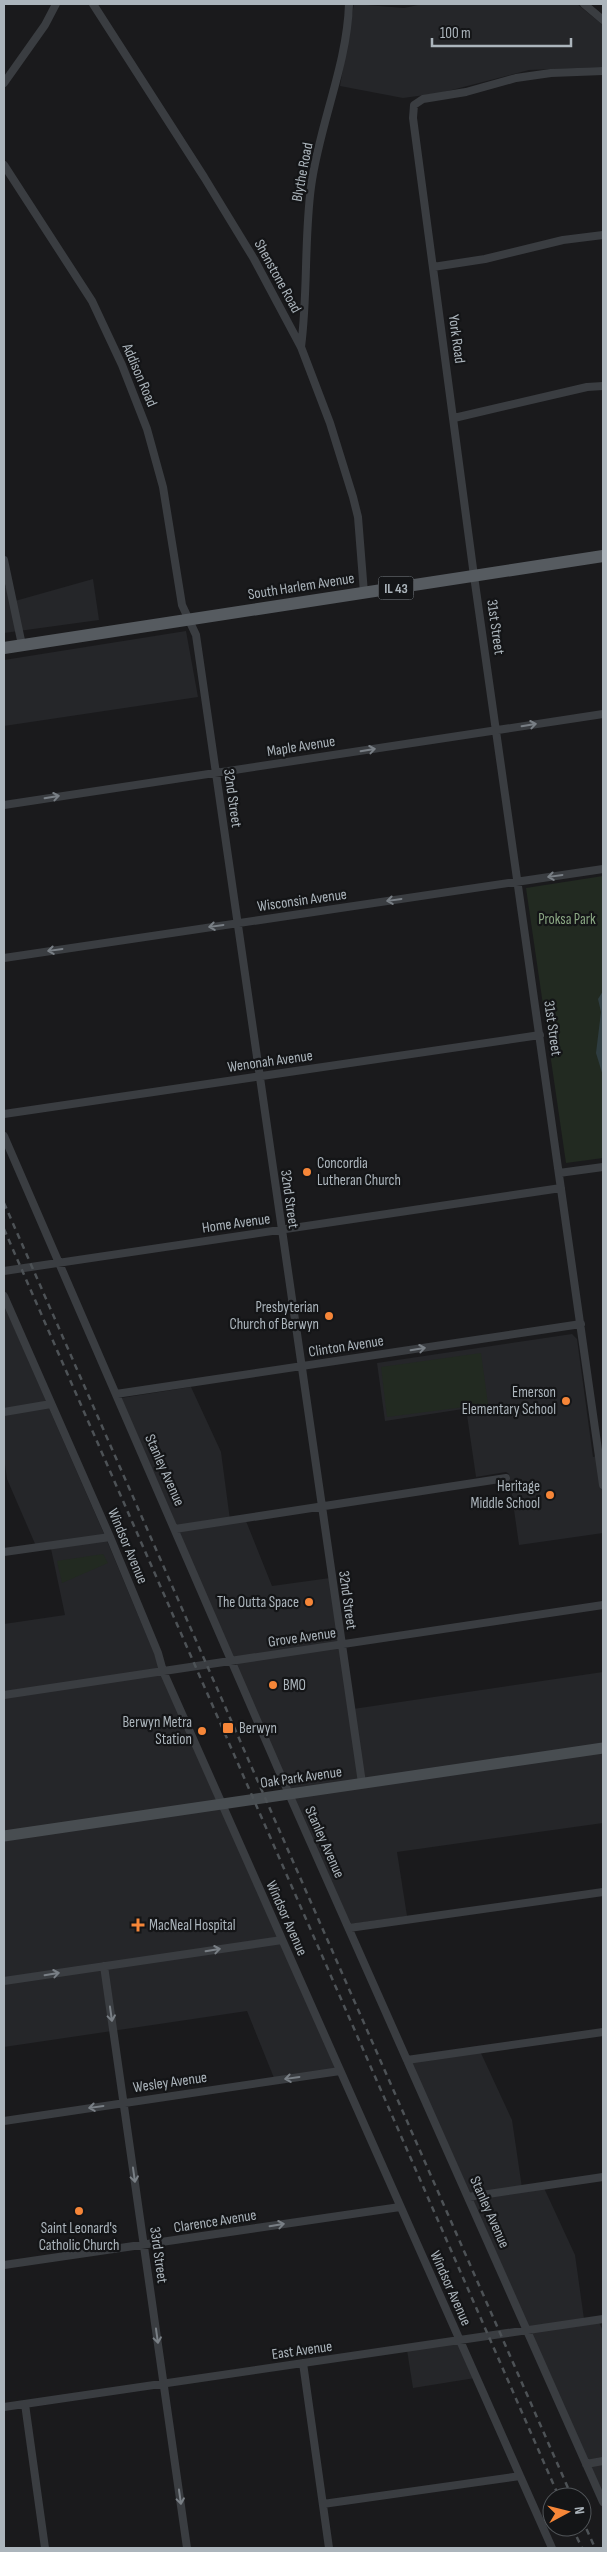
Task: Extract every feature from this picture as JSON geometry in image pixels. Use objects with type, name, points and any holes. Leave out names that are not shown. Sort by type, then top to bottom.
[{"type":"main road","name":"South Harlem Avenue","points":[[4,648],[603,556]]},
{"type":"street","points":[[4,83],[45,25],[56,4]]},
{"type":"street","name":"Shenstone Road","points":[[94,4],[254,259],[301,347],[330,424],[353,497],[358,517],[364,593]]},
{"type":"street","name":"Blythe Road","points":[[301,347],[305,314],[305,267],[311,185],[340,62],[349,4]]},
{"type":"street","points":[[584,4],[603,20]]},
{"type":"street","points":[[4,71],[15,69]]},
{"type":"street","name":"York Road","points":[[474,576],[413,118],[414,105],[423,98],[466,92],[516,78],[551,73],[603,72]]},
{"type":"street","name":"Addison Road","points":[[4,165],[92,301],[122,365],[147,428],[163,487],[182,605],[190,619]]},
{"type":"street","points":[[433,267],[512,254],[562,240],[603,235]]},
{"type":"street","points":[[454,418],[603,386]]},
{"type":"street","points":[[4,560],[22,645]]},
{"type":"street","name":"31st Street","points":[[474,576],[580,1324],[601,1452],[603,1485]]},
{"type":"street","name":"32nd Street","points":[[190,619],[196,635],[300,1368],[362,1783]]},
{"type":"street","name":"Maple Avenue","points":[[4,805],[603,714]]},
{"type":"street","name":"Wisconsin Avenue","points":[[4,958],[603,869]]},
{"type":"street","name":"Wenonah Avenue","points":[[4,1114],[540,1036]]},
{"type":"street","name":"Stanley Avenue","points":[[4,1136],[289,1794],[603,2502]]},
{"type":"street","points":[[559,1173],[603,1166]]},
{"type":"street","name":"Home Avenue","points":[[4,1271],[561,1188]]},
{"type":"street","name":"Windsor Avenue","points":[[4,1296],[110,1537],[158,1652],[163,1671],[221,1804],[552,2548]]},
{"type":"street","name":"Clinton Avenue","points":[[116,1394],[300,1368],[580,1324]]},
{"type":"street","points":[[4,1412],[51,1404]]},
{"type":"street","points":[[175,1529],[506,1478]]},
{"type":"street","points":[[4,1552],[110,1537]]},
{"type":"street","name":"Grove Avenue","points":[[4,1695],[603,1605]]},
{"type":"street","name":"Oak Park Avenue","points":[[4,1836],[603,1748]]},
{"type":"street","points":[[349,1928],[603,1892]]},
{"type":"street","points":[[4,1981],[282,1940]]},
{"type":"street","name":"33rd Street","points":[[104,1966],[187,2548]]},
{"type":"street","points":[[407,2060],[603,2032]]},
{"type":"street","name":"Wesley Avenue","points":[[4,2121],[340,2071]]},
{"type":"street","points":[[468,2198],[603,2177]]},
{"type":"street","name":"Clarence Avenue","points":[[4,2266],[400,2207]]},
{"type":"street","name":"East Avenue","points":[[4,2407],[603,2320]]},
{"type":"street","points":[[303,2363],[329,2548]]},
{"type":"street","points":[[25,2404],[45,2548]]},
{"type":"street","points":[[586,2464],[603,2461]]},
{"type":"street","points":[[323,2504],[520,2476]]},
{"type":"shaded area","points":[[354,4],[404,8],[423,4],[577,4],[603,25],[603,67],[529,70],[440,93],[403,98],[340,86]]},
{"type":"shaded area","points":[[93,579],[99,620],[4,633],[4,587],[12,585],[15,601]]},
{"type":"shaded area","points":[[186,631],[198,697],[4,726],[4,660]]},
{"type":"shaded area","points":[[603,991],[603,1076],[596,1053],[601,1012],[598,999]]},
{"type":"shaded area","points":[[4,1305],[105,1536],[161,1670],[4,1693],[4,1624],[65,1615],[50,1544],[36,1546],[7,1479],[4,1457]]},
{"type":"shaded area","points":[[572,1334],[577,1339],[593,1457],[603,1454],[603,1533],[519,1545],[509,1474],[506,1472],[476,1477],[467,1415],[489,1412],[489,1405],[385,1421],[377,1363]]},
{"type":"shaded area","points":[[191,1387],[221,1452],[230,1520],[177,1526],[121,1398]]},
{"type":"shaded area","points":[[246,1521],[272,1586],[330,1578],[340,1644],[233,1660],[178,1531]]},
{"type":"shaded area","points":[[340,1647],[360,1782],[290,1792],[235,1662]]},
{"type":"shaded area","points":[[603,1672],[603,1823],[397,1852],[407,1916],[350,1924],[291,1795],[360,1785],[353,1709]]},
{"type":"shaded area","points":[[162,1674],[218,1802],[4,1834],[4,1697]]},
{"type":"shaded area","name":"MacNeal Hospital","points":[[220,1807],[337,2069],[274,2078],[247,2011],[4,2047],[4,1838]]},
{"type":"shaded area","points":[[480,2051],[512,2120],[522,2188],[471,2195],[410,2061]]},
{"type":"shaded area","points":[[544,2188],[575,2255],[584,2319],[597,2318],[603,2331],[603,2495],[472,2198]]},
{"type":"shaded area","points":[[459,2342],[475,2378],[413,2388],[407,2350]]},
{"type":"green space","name":"Proksa Park","points":[[603,876],[603,1158],[566,1163],[526,888]]},
{"type":"green space","points":[[481,1353],[488,1404],[387,1417],[381,1367]]},
{"type":"green space","points":[[103,1554],[108,1563],[62,1583],[57,1561]]},
{"type":"railway","points":[[4,1203],[568,2487]]},
{"type":"railway","points":[[4,1229],[555,2487]]},
{"type":"railway","points":[[577,2537],[582,2548]]},
{"type":"railway","points":[[590,2537],[595,2548]]},
{"type":"place","name":"Concordia Lutheran Church","points":[[307,1172]]},
{"type":"place","name":"Presbyterian Church of Berwyn","points":[[329,1316]]},
{"type":"place","name":"Emerson Elementary School","points":[[566,1401]]},
{"type":"place","name":"Heritage Middle School","points":[[550,1495]]},
{"type":"place","name":"The Outta Space","points":[[309,1602]]},
{"type":"place","name":"BMO","points":[[273,1685]]},
{"type":"place","name":"Berwyn","points":[[228,1728]]},
{"type":"place","name":"Berwyn Metra Station","points":[[202,1731]]},
{"type":"place","name":"MacNeal Hospital","points":[[138,1925]]},
{"type":"place","name":"Saint Leonard's Catholic Church","points":[[79,2211]]}]
